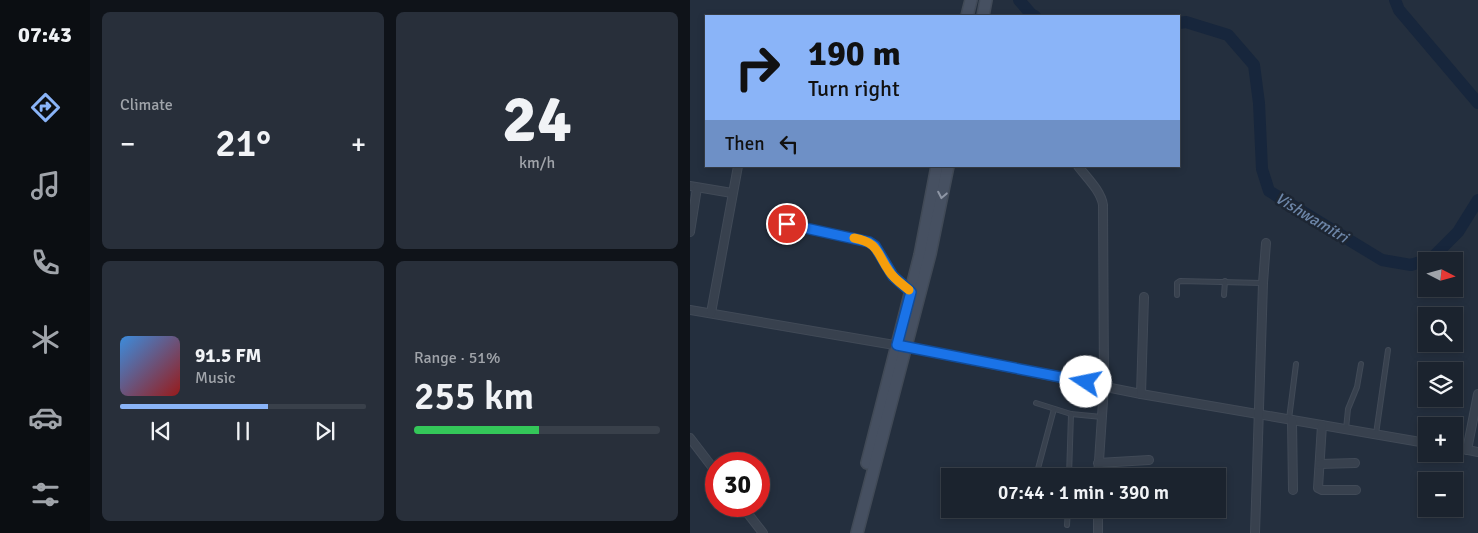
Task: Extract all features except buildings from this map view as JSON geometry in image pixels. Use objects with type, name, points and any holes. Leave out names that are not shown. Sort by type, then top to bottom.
[{"type":"main road","points":[[967,15],[971,0]]},
{"type":"main road","points":[[983,15],[986,0]]},
{"type":"main road","points":[[857,533],[925,254],[931,223],[937,167]]},
{"type":"main road","points":[[931,223],[948,167]]},
{"type":"main road","points":[[850,533],[902,346],[911,292],[925,254]]},
{"type":"street","points":[[711,313],[738,167]]},
{"type":"street","points":[[1079,167],[1094,186],[1103,202],[1104,386],[1098,468]]},
{"type":"street","points":[[690,232],[693,187],[732,193]]},
{"type":"street","points":[[787,224],[869,242],[875,246],[893,276],[911,292]]},
{"type":"street","points":[[1255,533],[1266,243]]},
{"type":"street","points":[[1141,394],[1144,297]]},
{"type":"street","points":[[690,310],[902,346],[1141,394],[1418,442]]},
{"type":"street","points":[[1467,450],[1478,394]]},
{"type":"street","points":[[1290,420],[1294,490]]},
{"type":"street","points":[[1322,425],[1320,490],[1356,490]]},
{"type":"street","points":[[690,438],[705,458]]},
{"type":"street","points":[[1463,449],[1478,452]]},
{"type":"street","points":[[1098,462],[1149,460]]},
{"type":"street","points":[[1320,464],[1355,463]]},
{"type":"street","points":[[751,517],[763,533]]},
{"type":"street","points":[[1098,518],[1098,533]]},
{"type":"lane","points":[[1177,295],[1178,283],[1180,281],[1263,283]]},
{"type":"lane","points":[[1224,294],[1225,281]]},
{"type":"lane","points":[[1376,434],[1388,350]]},
{"type":"lane","points":[[1290,420],[1296,364]]},
{"type":"lane","points":[[1346,429],[1348,409],[1357,387],[1361,364]]},
{"type":"lane","points":[[1036,403],[1071,414],[1103,417]]},
{"type":"lane","points":[[1038,468],[1054,409]]},
{"type":"lane","points":[[1069,468],[1071,414]]},
{"type":"lane","points":[[1067,518],[1067,524]]},
{"type":"waterway","name":"Vishwamitri","points":[[1019,0],[1033,15]]},
{"type":"waterway","name":"Vishwamitri","points":[[1395,0],[1399,10],[1478,103]]},
{"type":"waterway","name":"Vishwamitri","points":[[1180,23],[1186,22],[1228,35],[1254,65],[1259,103],[1262,169],[1269,191],[1382,260],[1411,265],[1432,258],[1458,232],[1478,200]]},
{"type":"slow traffic","points":[[854,238],[869,242],[875,246],[889,272],[909,290]]},
{"type":"route","points":[[787,224],[863,240],[875,246],[889,272],[911,292],[897,345],[1086,382]]}]
